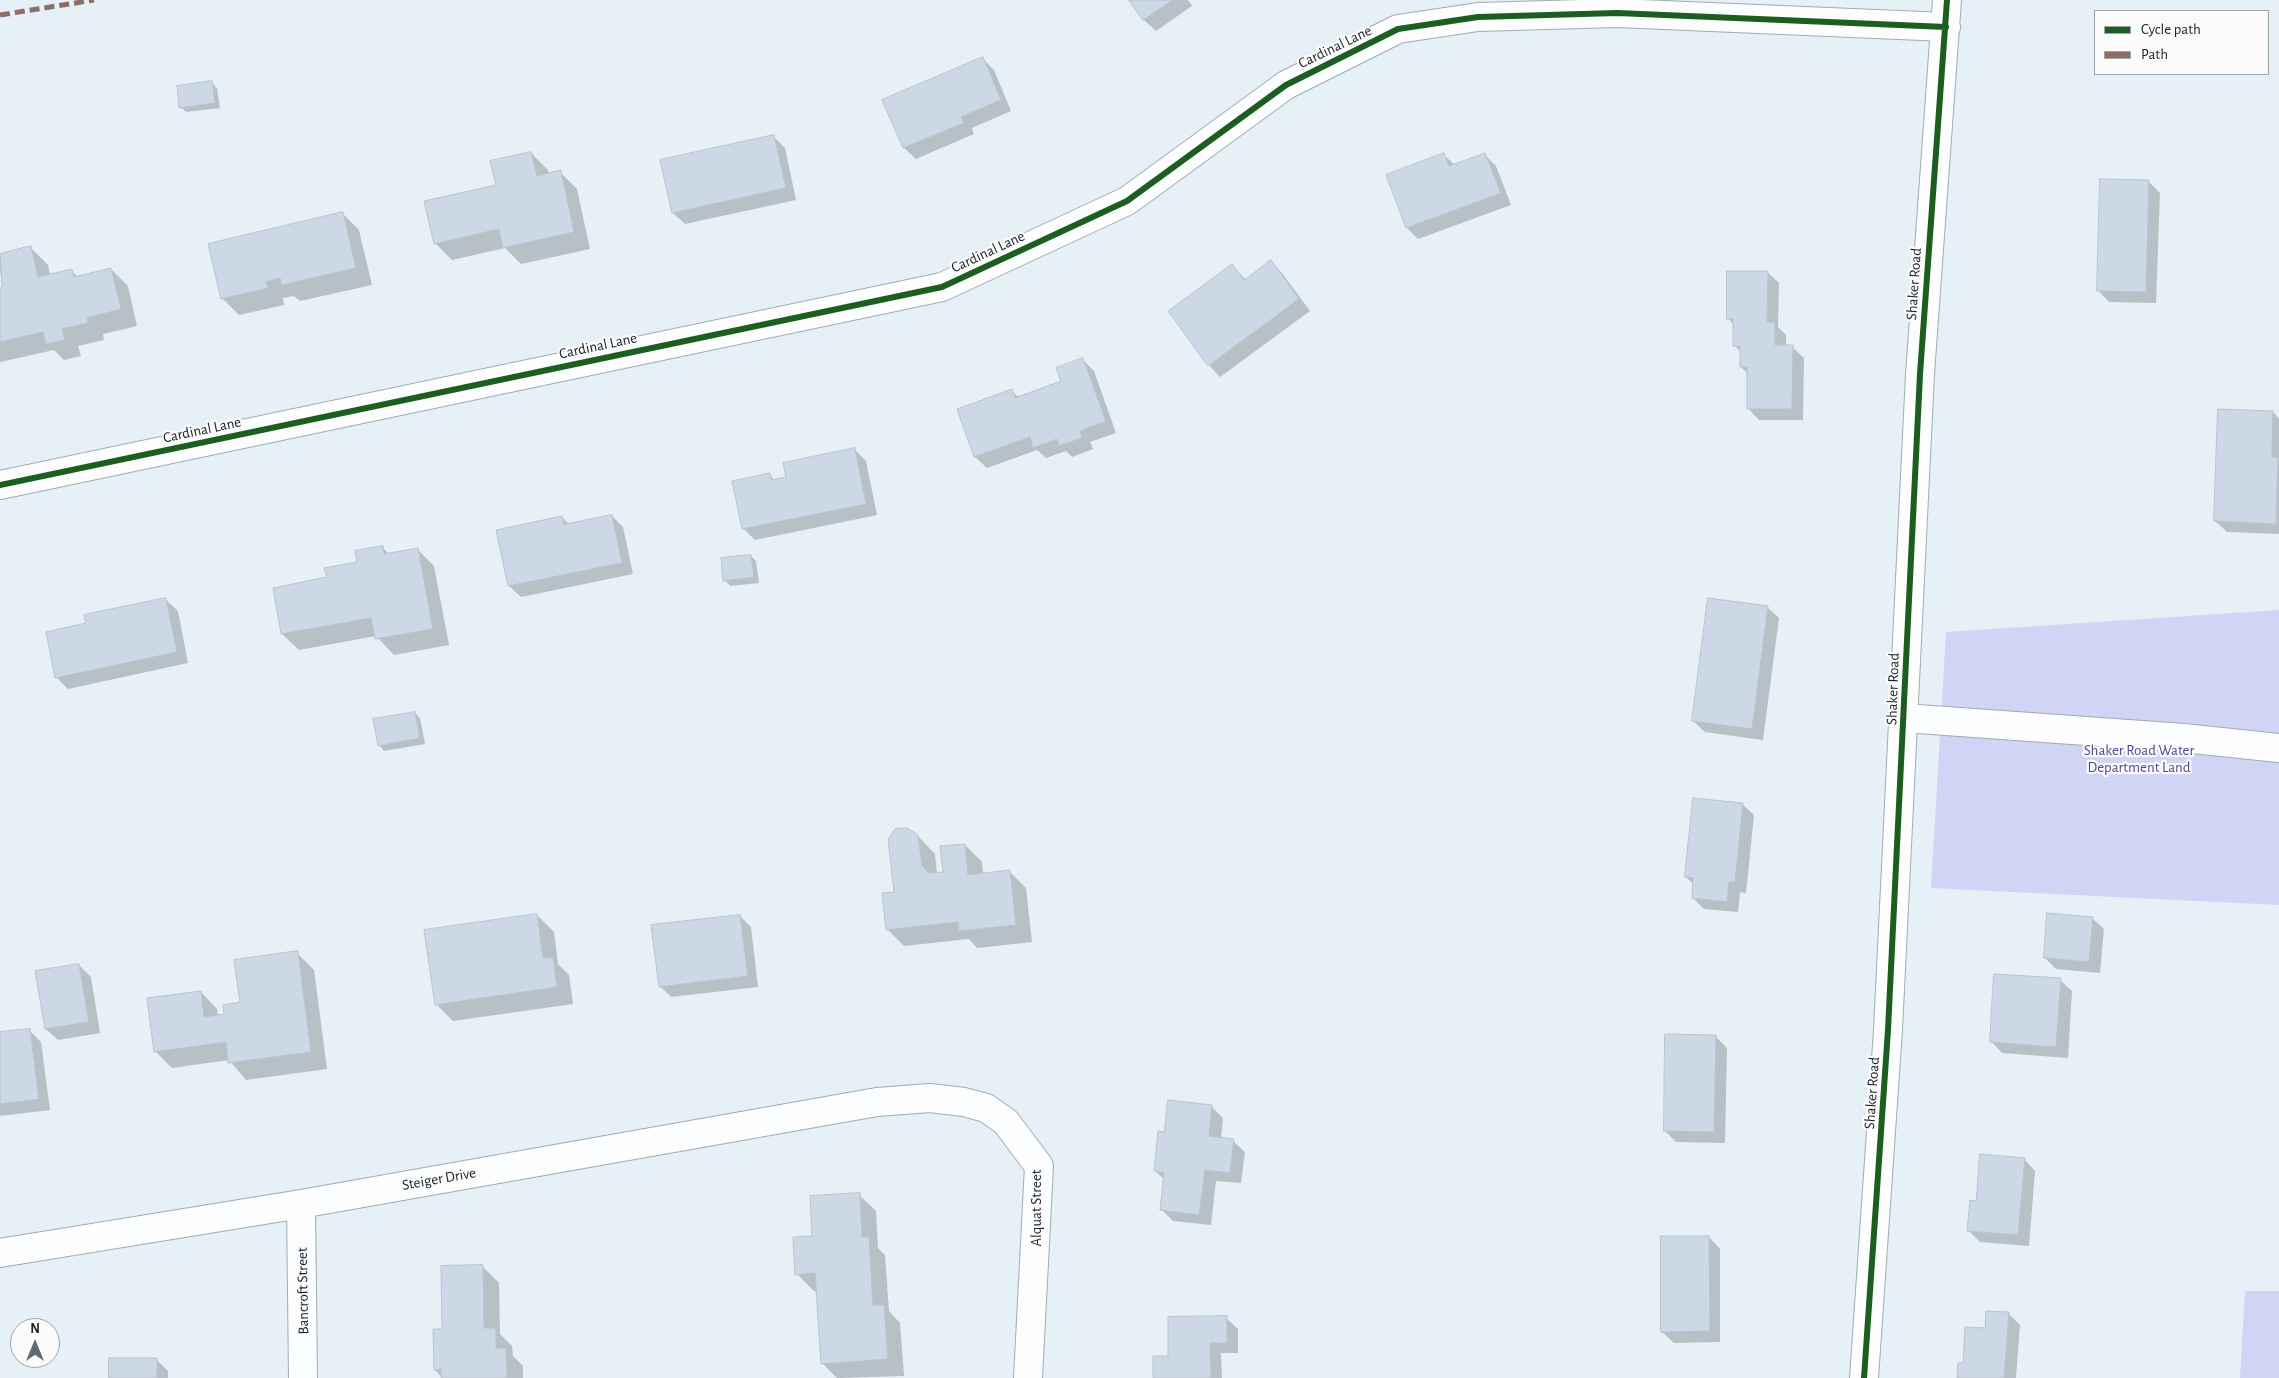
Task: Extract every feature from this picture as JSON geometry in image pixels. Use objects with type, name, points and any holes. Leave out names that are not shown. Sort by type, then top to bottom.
[{"type":"street","name":"Shaker Road","points":[[1864,1378],[1888,1040],[1920,384],[1947,0]]},
{"type":"street","name":"Cardinal Lane","points":[[0,485],[942,286],[1128,201],[1286,85],[1398,29],[1478,17],[1618,13],[1946,27]]},
{"type":"street","points":[[1904,718],[2184,738],[2224,744],[2279,748]]},
{"type":"street","name":"Alquat Street","points":[[877,1102],[930,1098],[964,1102],[986,1108],[1006,1122],[1039,1166],[1028,1378]]},
{"type":"street","name":"Steiger Drive","points":[[0,1253],[301,1204],[877,1102]]},
{"type":"street","name":"Bancroft Street","points":[[301,1204],[304,1378]]},
{"type":"green space","name":"Shaker Road Water Department Land","points":[[2279,610],[2279,905],[1931,888],[1946,632]]},
{"type":"green space","points":[[2245,1291],[2279,1291],[2279,1378],[2240,1378]]},
{"type":"building","points":[[1129,0],[1173,0],[1143,20]]},
{"type":"building","points":[[983,57],[1001,100],[961,117],[964,123],[903,148],[882,100]]},
{"type":"building","points":[[212,81],[215,103],[179,108],[177,86]]},
{"type":"building","points":[[774,135],[786,188],[672,213],[660,160]]},
{"type":"building","points":[[531,152],[537,176],[561,170],[574,232],[503,248],[499,229],[434,244],[424,201],[496,185],[490,161]]},
{"type":"building","points":[[1444,153],[1449,166],[1485,153],[1501,193],[1406,228],[1386,175]]},
{"type":"building","points":[[2100,179],[2149,180],[2146,292],[2097,291]]},
{"type":"building","points":[[343,212],[356,268],[282,285],[280,278],[266,282],[268,288],[221,299],[208,244]]},
{"type":"building","points":[[31,246],[38,277],[72,269],[74,277],[111,268],[121,309],[87,318],[88,323],[62,329],[65,340],[46,344],[43,332],[0,342],[0,288],[2,287],[0,254]]},
{"type":"building","points":[[1271,260],[1299,299],[1208,366],[1168,311],[1232,264],[1244,280]]},
{"type":"building","points":[[1727,271],[1768,271],[1767,322],[1775,322],[1775,345],[1793,345],[1792,409],[1747,409],[1747,367],[1740,367],[1740,346],[1733,346],[1733,319],[1727,319]]},
{"type":"building","points":[[1083,358],[1106,421],[1080,431],[1082,438],[1059,446],[1057,439],[1033,448],[1030,437],[974,457],[957,409],[1012,389],[1015,398],[1061,381],[1056,368]]},
{"type":"building","points":[[2218,409],[2273,411],[2272,457],[2278,458],[2276,524],[2214,521]]},
{"type":"building","points":[[855,448],[866,504],[742,529],[732,481],[770,473],[771,480],[786,477],[783,463]]},
{"type":"building","points":[[612,515],[622,563],[508,586],[496,530],[562,516],[564,524]]},
{"type":"building","points":[[383,546],[384,554],[418,548],[433,629],[375,639],[371,618],[281,634],[273,588],[327,577],[324,568],[357,562],[355,551]]},
{"type":"building","points":[[751,555],[754,577],[723,581],[721,558]]},
{"type":"building","points":[[166,598],[177,652],[55,678],[46,632],[86,623],[84,615]]},
{"type":"building","points":[[1708,598],[1768,606],[1752,729],[1692,721]]},
{"type":"building","points":[[415,712],[420,738],[378,746],[373,719]]},
{"type":"building","points":[[1693,798],[1743,803],[1735,882],[1729,882],[1727,902],[1692,898],[1693,878],[1685,877]]},
{"type":"building","points":[[907,828],[918,835],[922,866],[929,873],[943,872],[940,846],[965,844],[968,875],[1010,870],[1016,925],[959,931],[958,922],[886,930],[882,893],[894,892],[888,839],[895,829]]},
{"type":"building","points":[[2047,913],[2093,917],[2089,962],[2044,958]]},
{"type":"building","points":[[537,914],[543,958],[553,957],[557,987],[435,1005],[424,930]]},
{"type":"building","points":[[740,915],[748,976],[659,987],[651,925]]},
{"type":"building","points":[[298,951],[311,1052],[228,1063],[226,1042],[154,1052],[147,998],[201,991],[204,1017],[224,1014],[223,1005],[240,1002],[234,960]]},
{"type":"building","points":[[79,964],[89,1022],[45,1029],[35,971]]},
{"type":"building","points":[[1994,974],[2061,978],[2056,1047],[1990,1042]]},
{"type":"building","points":[[30,1029],[39,1099],[0,1104],[0,1032]]},
{"type":"building","points":[[1665,1034],[1716,1035],[1714,1132],[1664,1131]]},
{"type":"building","points":[[1168,1100],[1212,1105],[1209,1136],[1234,1139],[1230,1173],[1205,1170],[1199,1215],[1160,1210],[1164,1173],[1154,1171],[1158,1131],[1164,1132]]},
{"type":"building","points":[[1980,1154],[2025,1158],[2018,1235],[1967,1231],[1970,1200],[1976,1201]]},
{"type":"building","points":[[860,1193],[862,1237],[869,1237],[873,1305],[884,1305],[888,1359],[821,1364],[815,1273],[795,1275],[793,1237],[812,1236],[810,1196]]},
{"type":"building","points":[[1661,1236],[1709,1236],[1710,1331],[1661,1332]]},
{"type":"building","points":[[483,1265],[484,1328],[496,1328],[496,1348],[506,1348],[507,1378],[441,1378],[441,1369],[434,1370],[433,1329],[442,1329],[441,1266]]},
{"type":"building","points":[[1986,1311],[2009,1312],[2004,1378],[1957,1378],[1958,1363],[1963,1363],[1965,1327],[1985,1328]]},
{"type":"building","points":[[1227,1316],[1227,1343],[1210,1343],[1211,1378],[1153,1378],[1153,1356],[1168,1356],[1168,1317]]},
{"type":"building","points":[[109,1358],[157,1358],[157,1378],[109,1378]]},
{"type":"marked path","points":[[0,15],[94,0]]},
{"type":"cycle path","points":[[1864,1378],[1888,1030],[1920,374],[1947,0]]},
{"type":"cycle path","points":[[0,485],[942,287],[1127,201],[1286,85],[1398,29],[1478,17],[1617,13],[1946,27]]}]
